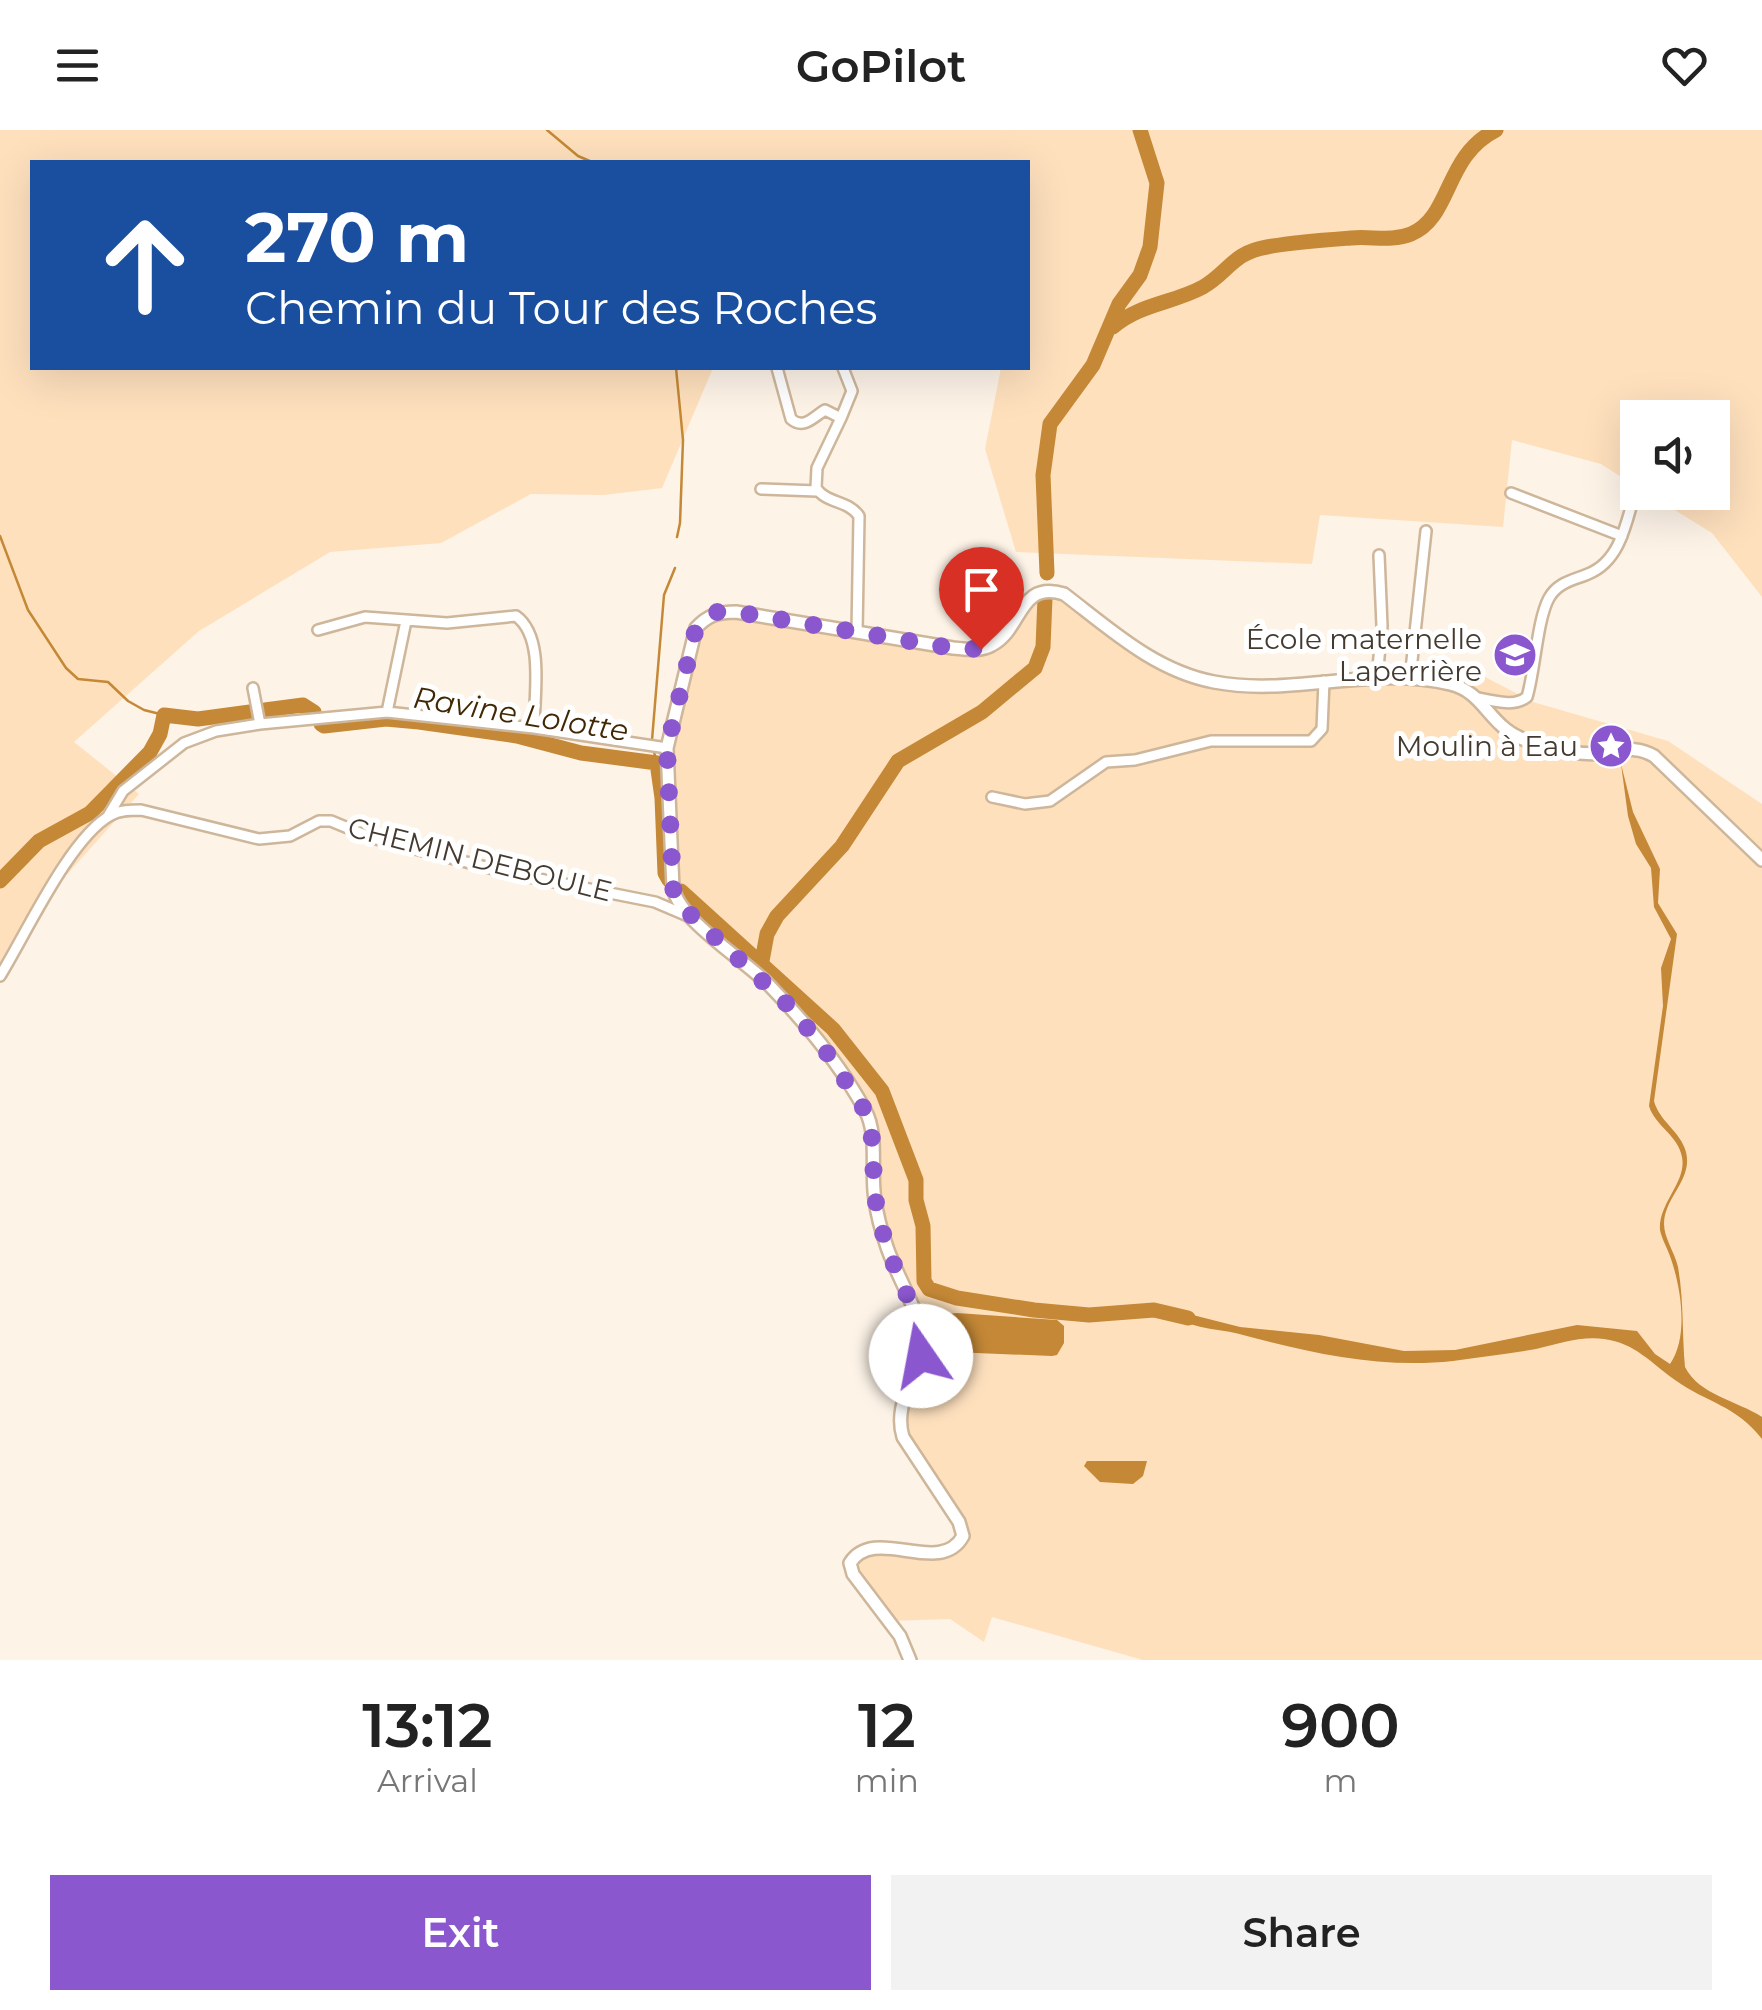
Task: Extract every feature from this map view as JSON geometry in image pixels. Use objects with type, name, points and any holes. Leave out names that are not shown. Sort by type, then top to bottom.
[{"type":"street","points":[[778,370],[791,420],[807,423],[825,410],[841,418]]},
{"type":"street","points":[[818,492],[816,468],[852,390],[844,370]]},
{"type":"street","points":[[760,489],[818,492],[849,505],[859,516],[857,632]]},
{"type":"street","points":[[1511,493],[1621,539]]},
{"type":"street","points":[[910,1660],[900,1636],[853,1574],[850,1563],[857,1552],[873,1547],[925,1553],[950,1549],[962,1536],[959,1522],[903,1437],[899,1423],[900,1410],[921,1356],[921,1328],[886,1246],[875,1198],[871,1123],[821,1044],[769,985],[677,902],[673,888],[667,748],[696,628],[717,612],[736,612],[952,648],[981,649],[1002,639],[1028,600],[1039,592],[1052,590],[1064,594],[1137,651],[1212,682],[1248,686],[1410,679],[1448,684],[1478,698],[1520,702],[1527,697],[1549,598],[1563,583],[1606,564],[1621,539],[1630,510]]},
{"type":"street","points":[[1410,679],[1426,531]]},
{"type":"street","points":[[1377,678],[1382,626],[1379,555]]},
{"type":"street","points":[[318,630],[357,618],[463,623],[516,616],[522,620],[534,658],[534,728]]},
{"type":"street","points":[[387,712],[406,620]]},
{"type":"street","points":[[992,797],[1026,804],[1050,801],[1106,762],[1135,760],[1211,741],[1311,740],[1322,729],[1324,682]]},
{"type":"street","points":[[253,688],[260,724]]},
{"type":"street","points":[[1478,698],[1500,725],[1534,743],[1595,754],[1642,749],[1654,756],[1762,860]]},
{"type":"street","points":[[0,976],[66,865],[108,816],[123,791],[184,743],[216,732],[387,712],[667,748]]},
{"type":"street","name":"CHEMIN DEBOULE","points":[[108,816],[141,810],[230,834],[275,840],[319,821],[331,821],[372,838],[655,902],[691,918]]},
{"type":"shaded area","points":[[0,130],[1762,130],[1762,597],[1712,533],[1675,510],[1730,510],[1730,400],[1620,400],[1620,476],[1601,464],[1512,440],[1503,527],[1320,515],[1312,564],[1016,552],[985,449],[1001,370],[1030,370],[1030,160],[30,160],[30,370],[712,370],[662,488],[604,495],[531,494],[441,543],[330,552],[199,631],[74,742],[139,794],[36,909],[0,965]]},
{"type":"shaded area","points":[[1052,590],[1137,651],[1212,682],[1377,678],[1452,685],[1458,663],[1533,702],[1668,741],[1762,804],[1762,1660],[1143,1660],[992,1617],[984,1642],[950,1619],[889,1621],[853,1574],[857,1552],[938,1551],[963,1536],[899,1423],[921,1328],[886,1246],[871,1123],[821,1044],[675,896],[667,748],[696,628],[717,612],[953,648],[991,646],[1029,600]]},
{"type":"shaded area","points":[[1621,764],[1633,812],[1660,869],[1658,903],[1677,934],[1654,1101],[1686,1152],[1686,1171],[1668,1205],[1664,1224],[1680,1280],[1685,1367],[1709,1391],[1762,1417],[1762,1439],[1731,1411],[1687,1388],[1634,1349],[1615,1341],[1586,1339],[1453,1361],[1400,1363],[1321,1353],[1195,1326],[1179,1319],[1172,1313],[1404,1351],[1455,1350],[1577,1325],[1637,1331],[1655,1354],[1670,1364],[1680,1340],[1680,1298],[1660,1230],[1663,1211],[1680,1175],[1682,1157],[1649,1106],[1663,1006],[1661,968],[1671,939],[1654,907],[1651,868],[1636,844],[1628,816]]},
{"type":"shaded area","points":[[947,1314],[1057,1320],[1064,1326],[1064,1343],[1052,1356],[952,1352],[940,1341],[939,1325]]},
{"type":"shaded area","points":[[1087,1461],[1147,1461],[1143,1476],[1133,1484],[1100,1482],[1084,1466]]},
{"type":"waterway","points":[[547,130],[587,160]]},
{"type":"waterway","points":[[1047,573],[1043,475],[1050,424],[1093,365],[1119,304],[1140,275],[1150,247],[1157,183],[1140,130]]},
{"type":"waterway","points":[[1113,327],[1145,308],[1203,287],[1238,258],[1255,250],[1309,241],[1411,234],[1434,214],[1467,155],[1496,130]]},
{"type":"waterway","points":[[676,370],[683,440],[677,537]]},
{"type":"waterway","points":[[0,536],[28,610],[66,668],[78,679],[108,682],[128,701],[164,715]]},
{"type":"waterway","points":[[652,740],[664,595],[675,568]]},
{"type":"waterway","points":[[762,961],[767,934],[777,916],[842,846],[898,761],[982,712],[1035,668],[1043,647],[1045,598]]},
{"type":"waterway","name":"Ravine Lolotte","points":[[265,710],[303,705],[314,712]]},
{"type":"waterway","name":"Ravine Lolotte","points":[[0,881],[39,841],[90,813],[150,752],[164,715],[198,719],[250,712]]},
{"type":"waterway","name":"Ravine Lolotte","points":[[321,724],[386,719],[419,722],[517,736],[581,753],[657,763],[665,873],[669,880]]},
{"type":"waterway","points":[[654,752],[657,763]]},
{"type":"waterway","points":[[681,891],[833,1029],[882,1091],[916,1180],[916,1200],[923,1226],[924,1281],[929,1289],[957,1298],[1034,1310],[1089,1315],[1154,1310],[1188,1318]]},
{"type":"place","name":"École maternelle Laperrière","points":[[1515,655]]},
{"type":"place","name":"Moulin à Eau","points":[[1611,746]]},
{"type":"route","points":[[921,1356],[921,1328],[886,1246],[875,1198],[871,1123],[864,1109],[821,1044],[785,1002],[677,902],[673,888],[667,748],[696,628],[717,612],[952,648],[981,649]]}]
